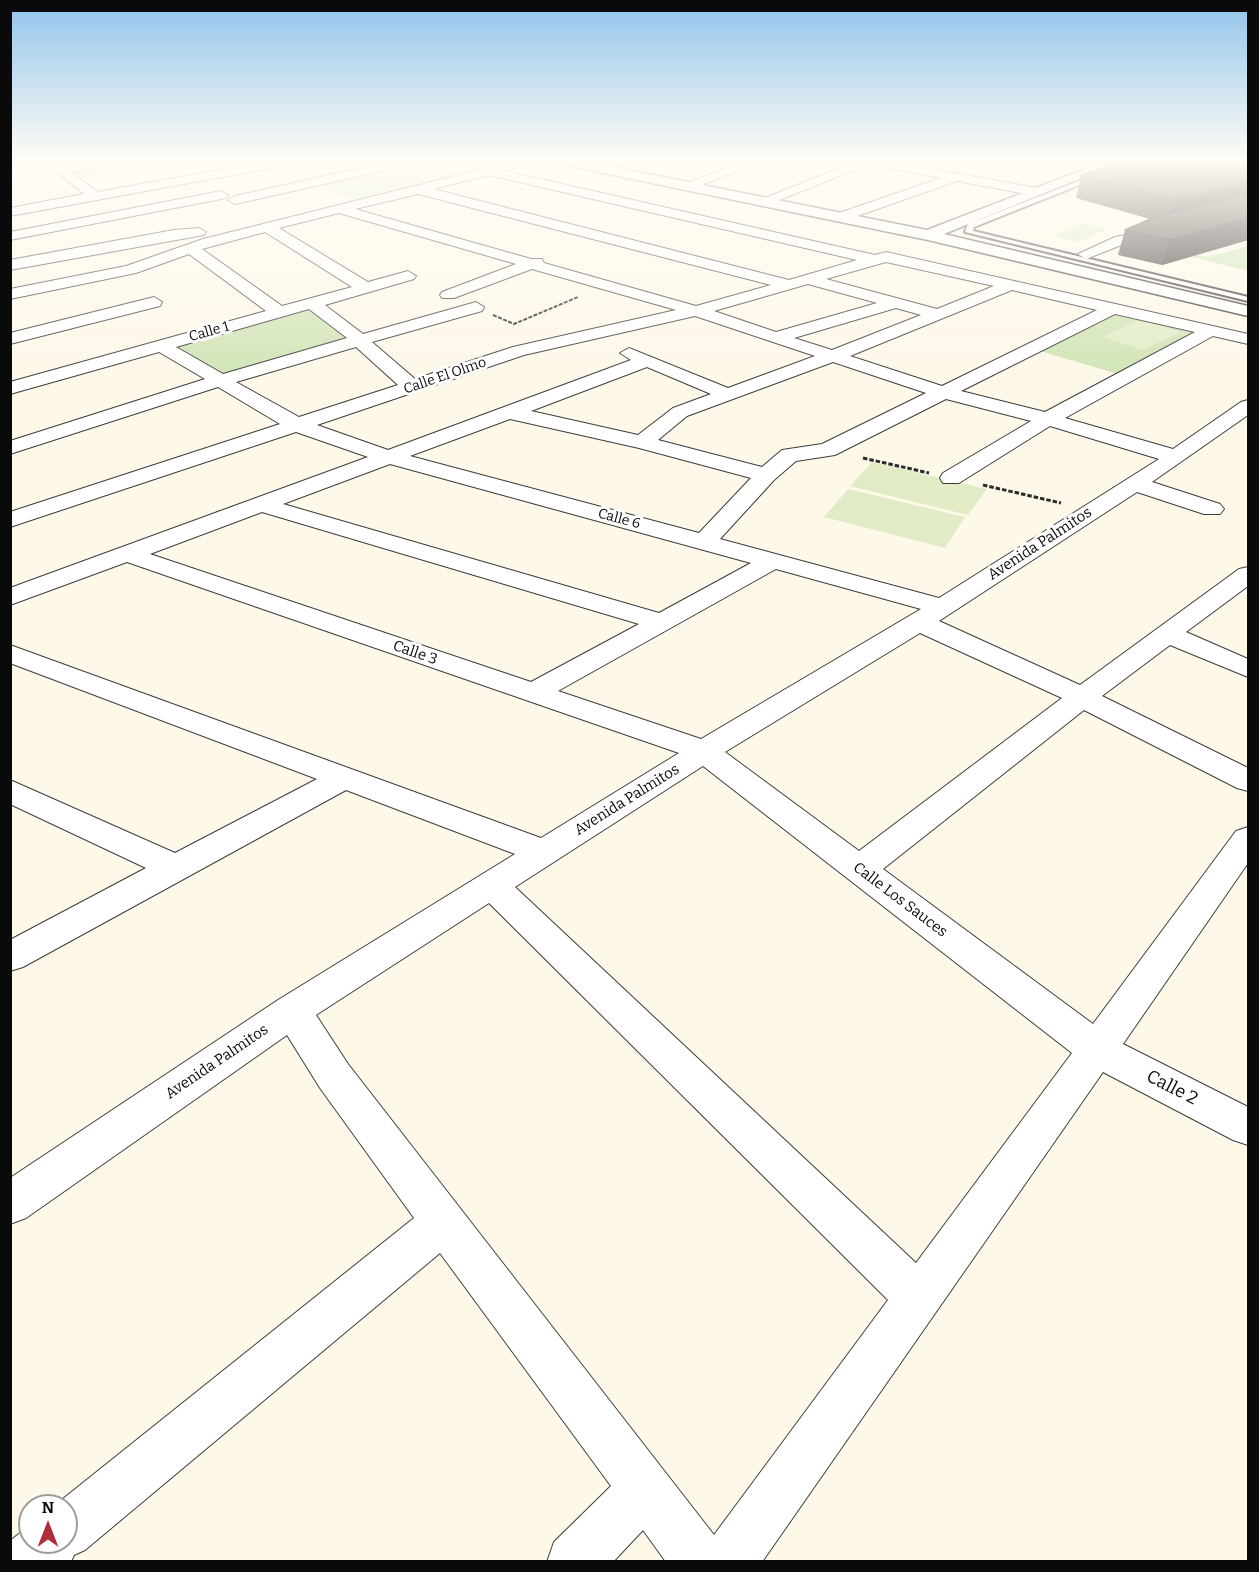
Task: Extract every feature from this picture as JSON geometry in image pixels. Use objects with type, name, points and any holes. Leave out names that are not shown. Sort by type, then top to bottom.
[{"type":"street","points":[[10,264],[167,235]]},
{"type":"street","points":[[10,294],[119,272],[235,235]]},
{"type":"street","points":[[291,235],[367,288]]},
{"type":"street","points":[[430,235],[696,311],[942,392],[1048,419],[1176,457]]},
{"type":"street","points":[[593,235],[788,284]]},
{"type":"street","points":[[580,245],[603,235]]},
{"type":"street","points":[[777,235],[1114,308],[1202,335],[1248,353]]},
{"type":"street","points":[[930,235],[1248,311]]},
{"type":"street","points":[[1086,254],[1120,240],[1145,235]]},
{"type":"street","points":[[11,236],[59,284]]},
{"type":"street","points":[[190,248],[279,313]]},
{"type":"street","points":[[448,295],[560,252]]},
{"type":"street","name":"Calle El Olmo","points":[[10,520],[519,351],[696,311],[881,258]]},
{"type":"street","points":[[119,272],[194,337]]},
{"type":"street","name":"Calle 1","points":[[10,388],[408,276]]},
{"type":"street","points":[[807,279],[937,314]]},
{"type":"street","points":[[642,442],[680,412],[833,356],[1011,285]]},
{"type":"street","points":[[10,339],[154,302]]},
{"type":"street","points":[[777,338],[896,303]]},
{"type":"street","points":[[313,304],[360,340],[412,387]]},
{"type":"street","points":[[10,448],[221,380],[476,307]]},
{"type":"street","points":[[704,542],[766,475],[790,455],[827,450],[1114,308]]},
{"type":"street","points":[[951,478],[1048,419],[1202,335],[1248,339]]},
{"type":"street","points":[[586,336],[726,394]]},
{"type":"street","name":"Calle 6","points":[[162,346],[297,425],[386,456],[774,560],[931,614],[1082,696],[1248,781]]},
{"type":"street","points":[[10,597],[647,361]]},
{"type":"street","name":"Avenida Palmitos","points":[[10,1203],[292,1011],[704,751],[931,614],[1176,457],[1248,406]]},
{"type":"street","points":[[508,412],[642,442],[766,475]]},
{"type":"street","points":[[1134,483],[1212,508]]},
{"type":"street","points":[[260,504],[662,622]]},
{"type":"street","name":"Calle 3","points":[[127,554],[704,751]]},
{"type":"street","points":[[532,693],[774,560]]},
{"type":"street","points":[[859,869],[1082,696],[1248,574]]},
{"type":"street","points":[[1167,634],[1248,669]]},
{"type":"street","points":[[10,652],[545,852]]},
{"type":"street","name":"Calle Los Sauces","points":[[704,751],[1096,1049]]},
{"type":"street","points":[[10,957],[345,777]]},
{"type":"street","points":[[10,791],[176,868]]},
{"type":"street","points":[[728,1562],[917,1296],[1248,839]]},
{"type":"street","points":[[492,885],[917,1296]]},
{"type":"street","points":[[292,1011],[334,1076],[700,1562]]},
{"type":"street","name":"Calle 2","points":[[1096,1049],[1248,1127]]},
{"type":"street","points":[[78,1521],[444,1222]]},
{"type":"street","points":[[574,1562],[645,1490]]},
{"type":"lane","points":[[980,235],[1248,298]]},
{"type":"lane","points":[[1033,249],[1086,254],[1128,270]]},
{"type":"path","points":[[514,324],[607,285]]},
{"type":"green space","points":[[1054,235],[1093,235],[1078,242]]},
{"type":"green space","points":[[1155,245],[1207,257],[1248,246],[1248,271],[1148,246]]},
{"type":"green space","points":[[310,308],[347,340],[223,376],[175,346]]},
{"type":"green space","points":[[1119,311],[1200,330],[1118,374],[1040,351]]},
{"type":"green space","points":[[1139,320],[1181,332],[1143,350],[1102,337]]},
{"type":"green space","points":[[872,462],[987,489],[968,515],[850,486]]},
{"type":"green space","points":[[848,489],[965,517],[945,548],[824,517]]},
{"type":"building","points":[[1149,235],[1186,235],[1169,240]]}]
